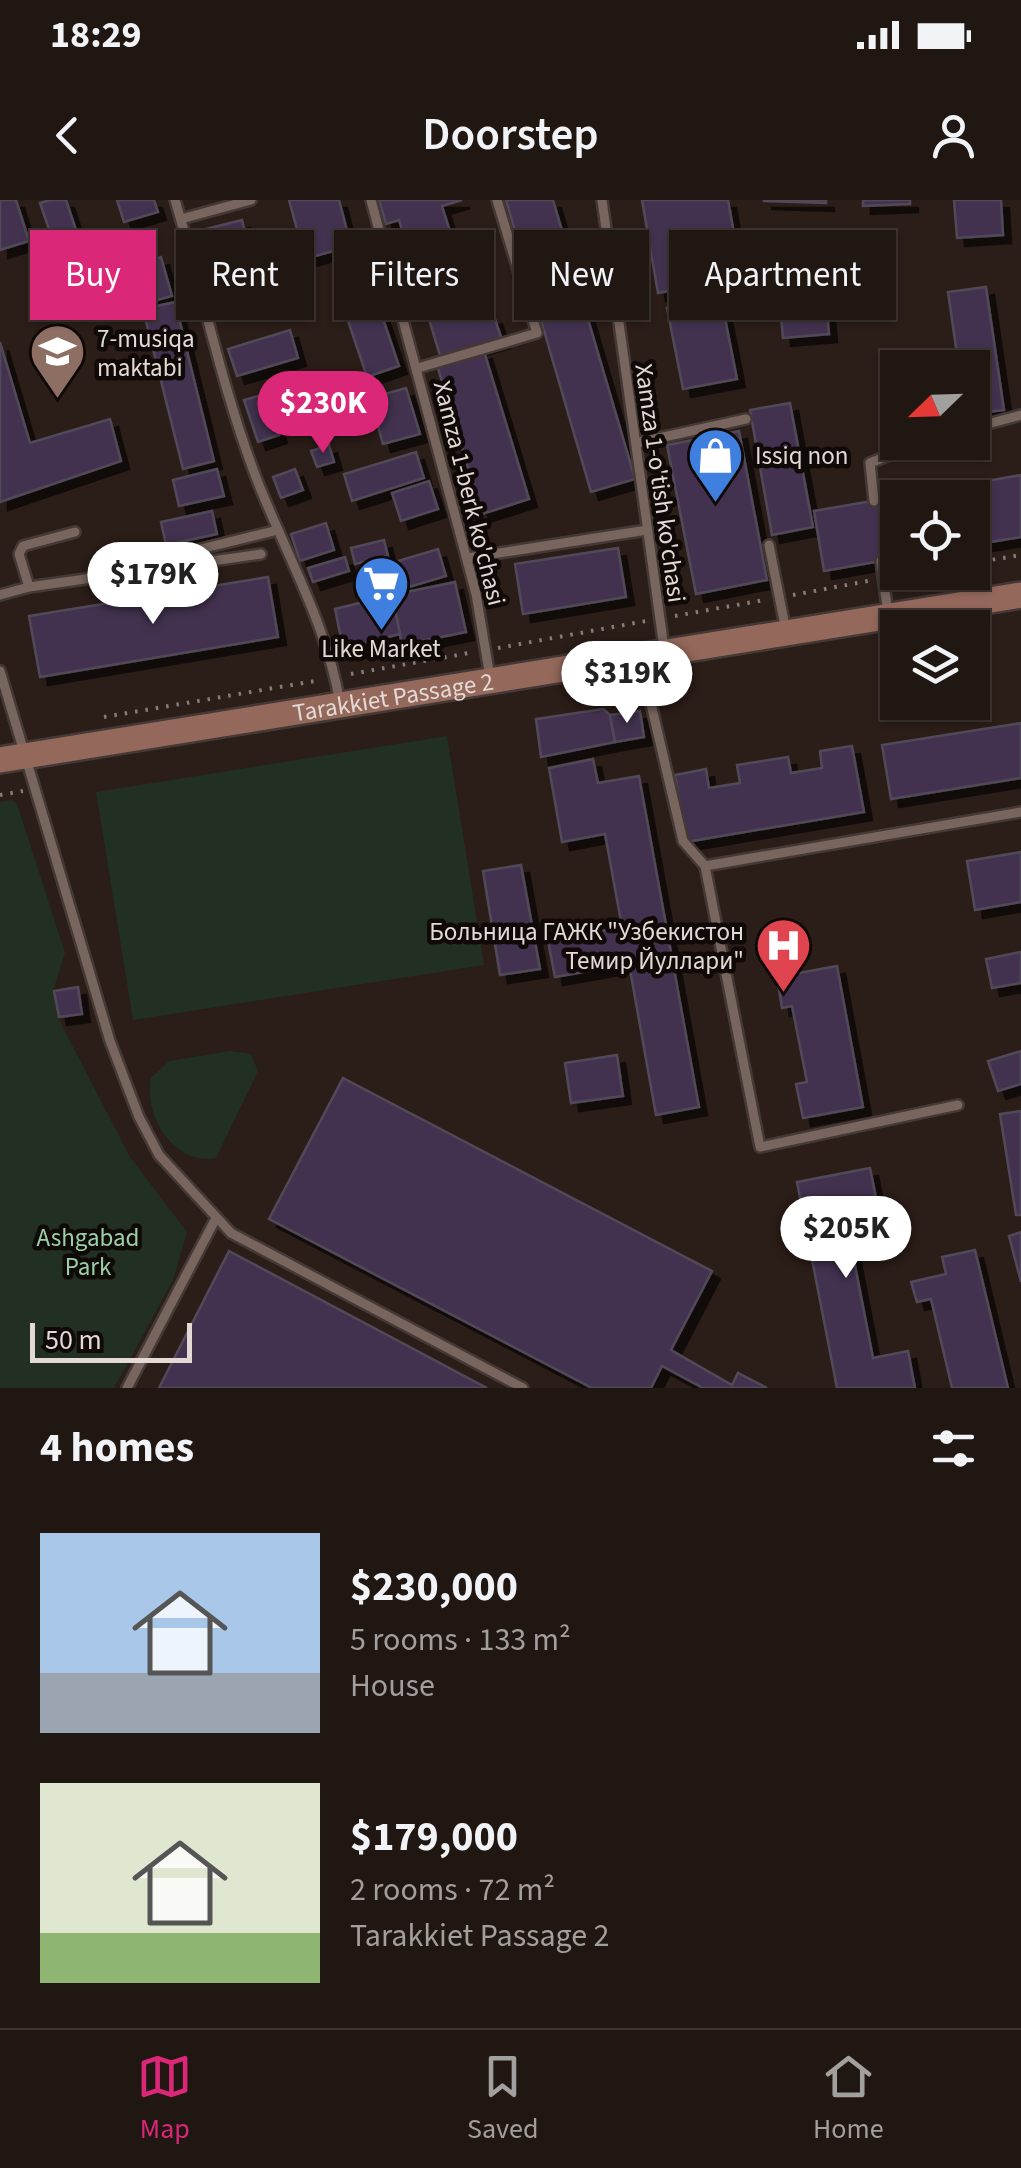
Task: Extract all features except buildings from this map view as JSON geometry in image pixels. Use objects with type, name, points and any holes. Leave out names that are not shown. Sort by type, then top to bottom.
[{"type":"main road","name":"Tarakkiet Passage 2","points":[[930,610],[1021,595]]},
{"type":"main road","name":"Tarakkiet Passage 2","points":[[0,760],[880,618]]},
{"type":"lane","points":[[175,200],[210,332],[256,478],[336,677],[340,706]]},
{"type":"lane","points":[[181,219],[251,200]]},
{"type":"lane","name":"Xamza 1-berk ko'chasi","points":[[371,200],[467,558],[491,682]]},
{"type":"lane","points":[[418,368],[537,333],[498,200]]},
{"type":"lane","name":"Xamza 1-o'tish ko'chasi","points":[[602,200],[660,618],[653,655],[682,841],[705,866]]},
{"type":"lane","points":[[990,423],[1021,415]]},
{"type":"lane","points":[[636,443],[746,420]]},
{"type":"lane","points":[[874,501],[870,463],[880,459]]},
{"type":"lane","points":[[168,556],[278,530]]},
{"type":"lane","points":[[467,558],[648,530]]},
{"type":"lane","points":[[29,586],[19,554],[22,546],[74,532]]},
{"type":"lane","points":[[770,545],[787,633]]},
{"type":"lane","points":[[0,595],[29,586],[262,554]]},
{"type":"lane","points":[[0,672],[110,1041],[138,1117],[159,1155],[231,1233],[523,1388]]},
{"type":"lane","points":[[958,1105],[760,1147],[705,866],[1021,812]]},
{"type":"lane","points":[[127,1388],[216,1218]]},
{"type":"path","points":[[990,560],[1021,556]]},
{"type":"path","points":[[94,719],[880,579]]},
{"type":"green space","points":[[447,736],[484,965],[133,1020],[96,792]]},
{"type":"green space","name":"Ashgabad Park","points":[[11,800],[17,804],[65,953],[53,991],[58,1018],[130,1157],[187,1232],[173,1280],[114,1388],[0,1388],[0,802]]},
{"type":"green space","points":[[230,1051],[251,1054],[258,1071],[216,1158],[187,1154],[165,1136],[157,1123],[151,1078],[169,1061]]},
{"type":"place","name":"7-musiqa maktabi","points":[[58,401]]},
{"type":"place","name":"Issiq non","points":[[716,504]]},
{"type":"place","name":"Like Market","points":[[381,632]]},
{"type":"place","name":"Больница ГАЖК \"Узбекистон Темир Йуллари\"","points":[[783,994]]}]
